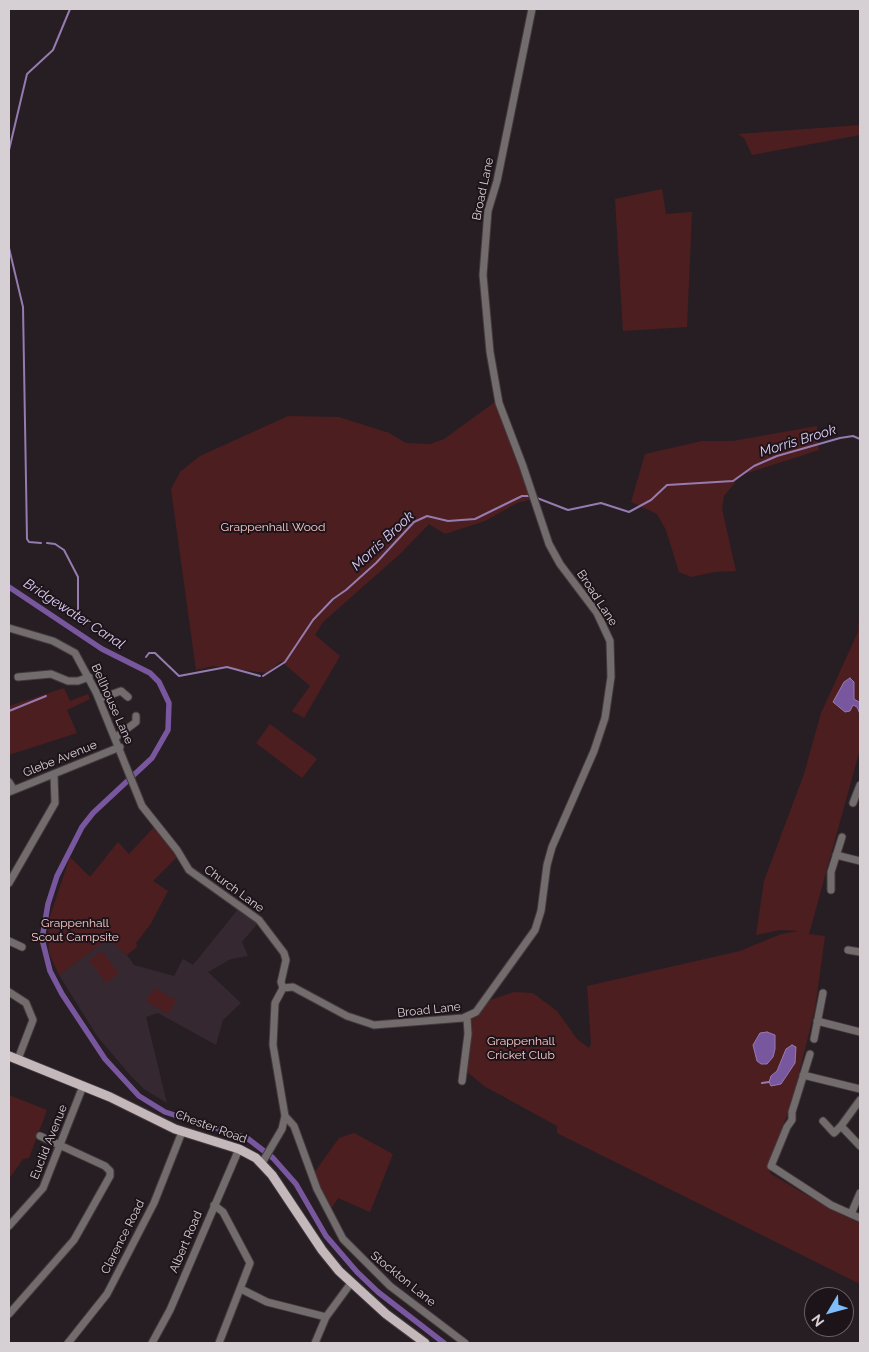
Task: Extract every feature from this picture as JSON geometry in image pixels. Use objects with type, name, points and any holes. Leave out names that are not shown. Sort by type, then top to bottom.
[{"type":"main road","name":"Chester Road","points":[[13,1057],[83,1086],[182,1132],[239,1149],[264,1160],[322,1250],[351,1283],[386,1314],[425,1343]]},
{"type":"street","name":"Broad Lane","points":[[283,988],[293,988],[369,1025],[466,1018],[479,1008],[534,930],[541,912],[547,865],[552,847],[594,751],[605,718],[610,692],[612,660],[607,631],[591,604],[552,552],[496,388],[483,275],[488,211],[532,9]]},
{"type":"street","name":"Bellhouse Lane","points":[[9,628],[64,645],[75,653],[99,699],[120,747],[129,776],[134,784]]},
{"type":"street","points":[[18,678],[51,674],[68,681],[78,681],[89,677]]},
{"type":"street","points":[[99,699],[122,691],[128,697]]},
{"type":"street","points":[[116,737],[136,722],[136,716]]},
{"type":"street","name":"Glebe Avenue","points":[[11,791],[120,747]]},
{"type":"street","points":[[9,883],[55,803],[54,775]]},
{"type":"street","points":[[9,782],[11,791]]},
{"type":"street","name":"Church Lane","points":[[134,784],[148,816],[177,850],[189,870],[259,920],[284,953],[286,960],[281,982],[283,988],[275,1002],[273,1040],[285,1116],[282,1129],[264,1160]]},
{"type":"street","points":[[857,798],[860,785]]},
{"type":"street","points":[[831,890],[831,872],[842,837]]},
{"type":"street","points":[[836,855],[860,860]]},
{"type":"street","points":[[9,942],[22,947]]},
{"type":"street","points":[[848,950],[860,952]]},
{"type":"street","points":[[9,992],[26,1003],[33,1020],[13,1057]]},
{"type":"street","points":[[814,1039],[823,993]]},
{"type":"street","points":[[462,1081],[468,1034],[466,1018]]},
{"type":"street","points":[[817,1021],[860,1032]]},
{"type":"street","points":[[810,1054],[792,1112],[792,1120],[787,1127],[772,1166],[824,1201],[860,1218]]},
{"type":"street","points":[[803,1075],[860,1089]]},
{"type":"street","name":"Euclid Avenue","points":[[9,1226],[43,1188],[83,1086]]},
{"type":"street","points":[[824,1121],[834,1133],[860,1100]]},
{"type":"street","name":"Stockton Lane","points":[[285,1116],[294,1126],[317,1189],[343,1239],[390,1286],[464,1343]]},
{"type":"street","points":[[841,1126],[860,1146]]},
{"type":"street","name":"Clarence Road","points":[[68,1343],[107,1294],[154,1204],[182,1132]]},
{"type":"street","points":[[9,1314],[74,1240],[110,1176],[110,1171],[105,1166],[40,1136]]},
{"type":"street","name":"Albert Road","points":[[152,1343],[170,1310],[239,1149]]},
{"type":"street","points":[[850,1214],[860,1193]]},
{"type":"street","points":[[214,1205],[222,1212],[248,1256],[250,1269],[219,1343]]},
{"type":"street","points":[[315,1343],[326,1317],[351,1283]]},
{"type":"street","points":[[241,1289],[267,1302],[326,1317]]},
{"type":"shaded area","points":[[850,678],[854,682],[854,699],[859,702],[860,700],[860,714],[857,707],[853,705],[850,711],[845,712],[833,702],[844,682]]},
{"type":"shaded area","points":[[239,908],[258,923],[242,942],[248,956],[231,959],[208,972],[241,1003],[223,1020],[216,1045],[158,1013],[146,1017],[167,1103],[144,1089],[97,1036],[59,975],[108,938],[127,955],[134,965],[174,976],[183,959],[193,965]]},
{"type":"shaded area","points":[[767,1032],[775,1035],[775,1049],[773,1057],[767,1064],[761,1064],[757,1061],[753,1045],[760,1033]]},
{"type":"shaded area","points":[[792,1045],[796,1047],[795,1063],[781,1084],[771,1086],[769,1082],[771,1076],[777,1071],[786,1049]]},
{"type":"green space","points":[[860,125],[860,135],[752,155],[744,138],[738,134]]},
{"type":"green space","points":[[662,189],[666,214],[692,212],[687,327],[623,331],[615,199]]},
{"type":"green space","name":"Grappenhall Wood","points":[[495,402],[532,499],[517,503],[485,521],[445,534],[429,524],[401,553],[323,622],[315,635],[340,656],[304,718],[292,711],[310,686],[281,661],[267,673],[213,666],[196,670],[171,489],[180,472],[200,456],[288,416],[339,417],[389,433],[406,443],[430,444],[444,439]]},
{"type":"green space","points":[[817,426],[819,450],[741,475],[724,496],[722,509],[736,571],[714,572],[691,577],[679,572],[666,530],[657,514],[631,502],[645,454],[702,441],[733,441]]},
{"type":"green space","name":"Grappenhall Cricket Club","points":[[860,600],[860,700],[859,702],[854,699],[854,682],[853,705],[857,707],[860,714],[860,749],[809,934],[825,936],[815,1009],[792,1101],[768,1167],[771,1174],[832,1210],[860,1223],[860,1284],[557,1133],[557,1126],[484,1086],[466,1071],[472,1028],[470,1020],[490,1000],[514,992],[533,993],[557,1011],[577,1039],[589,1048],[591,1043],[587,986],[740,951],[781,934],[799,931],[780,930],[756,935],[764,881],[804,774],[821,713],[858,632]],"holes":[[[786,1049],[781,1084],[771,1076],[777,1071]]]},
{"type":"green space","points":[[64,688],[70,701],[88,694],[90,699],[67,710],[77,733],[9,755],[9,706]]},
{"type":"green space","points":[[270,724],[317,759],[302,778],[256,743]]},
{"type":"green space","name":"Grappenhall Scout Campsite","points":[[154,827],[178,856],[153,881],[168,891],[150,925],[136,943],[137,947],[127,955],[108,939],[59,975],[49,953],[48,922],[70,857],[90,877],[118,842],[129,854]]},
{"type":"green space","points":[[102,951],[119,973],[106,983],[89,960]]},
{"type":"green space","points":[[155,988],[176,1001],[168,1014],[146,1001]]},
{"type":"green space","points":[[9,1095],[47,1110],[29,1158],[23,1159],[9,1179]]},
{"type":"green space","points":[[354,1133],[393,1154],[370,1212],[338,1198],[329,1212],[314,1173],[339,1138]]},
{"type":"waterway","points":[[9,150],[27,74],[53,50],[70,9]]},
{"type":"waterway","points":[[9,248],[23,307],[27,539],[29,542],[41,543]]},
{"type":"waterway","name":"Morris Brook","points":[[537,498],[568,510],[601,503],[629,512],[651,500],[667,485],[733,481],[754,466],[777,456],[840,438],[853,436],[860,439]]},
{"type":"waterway","name":"Morris Brook","points":[[263,676],[285,662],[313,620],[333,599],[376,563],[414,522],[427,516],[448,521],[475,519],[522,496],[532,496]]},
{"type":"waterway","points":[[47,543],[55,544],[64,550],[78,577],[78,621]]},
{"type":"waterway","name":"Bridgewater Canal","points":[[9,587],[102,649],[150,673],[159,682],[169,703],[168,730],[152,758],[93,813],[82,827],[57,876],[48,904],[42,939],[50,971],[62,994],[105,1059],[139,1096],[165,1112],[247,1138],[273,1158],[296,1184],[326,1236],[357,1272],[378,1292],[444,1343]]},
{"type":"waterway","name":"Morris Brook","points":[[146,657],[149,653],[155,653],[179,676],[227,667],[260,676]]},
{"type":"waterway","points":[[9,711],[46,696]]},
{"type":"waterway","points":[[762,1083],[769,1082]]}]
